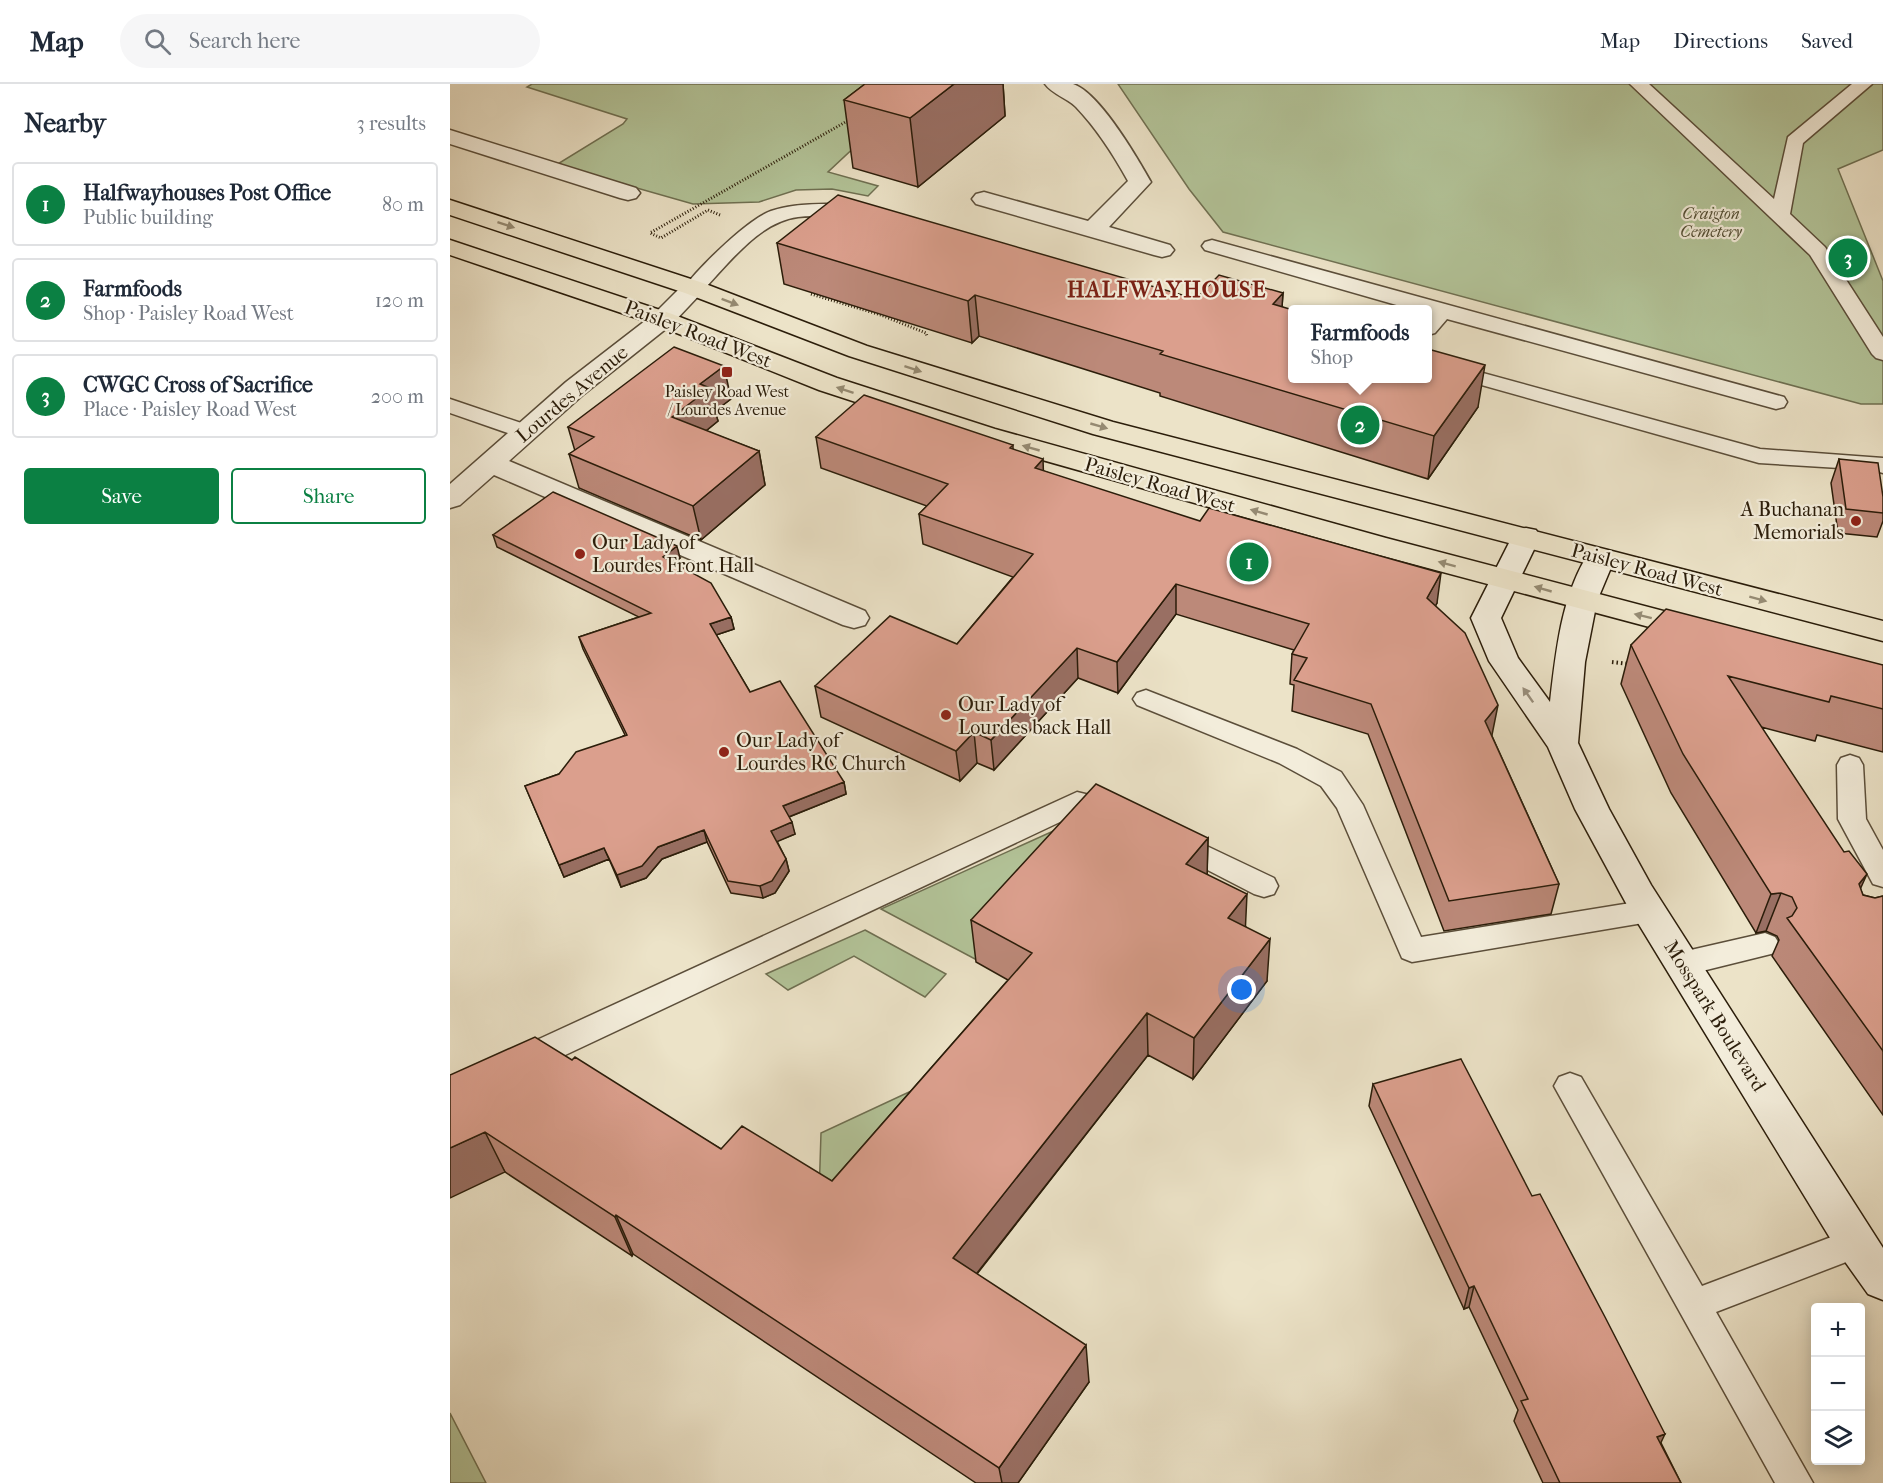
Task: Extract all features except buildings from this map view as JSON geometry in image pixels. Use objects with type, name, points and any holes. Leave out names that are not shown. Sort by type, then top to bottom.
[{"type":"main road","name":"Paisley Road West","points":[[450,207],[694,288],[858,351],[1103,428],[1883,631]]},
{"type":"main road","name":"Paisley Road West","points":[[450,247],[663,319],[828,384],[975,432],[1355,539],[1582,601],[1725,637]]},
{"type":"street","points":[[1056,84],[1064,86],[1096,116],[1126,156],[1140,183],[1093,230]]},
{"type":"street","points":[[450,137],[628,193]]},
{"type":"street","points":[[984,199],[1162,250]]},
{"type":"street","name":"Lourdes Avenue","points":[[450,499],[575,388],[663,319],[694,288]]},
{"type":"street","points":[[490,464],[854,618]]},
{"type":"street","name":"Mosspark Boulevard","points":[[1526,537],[1486,618],[1504,661],[1562,743],[1592,809],[1648,911],[1855,1243],[1883,1281]]},
{"type":"street","points":[[1562,743],[1570,662],[1582,601],[1600,558]]},
{"type":"lane","points":[[1639,84],[1818,251],[1883,354]]},
{"type":"lane","points":[[1780,216],[1794,141],[1863,84]]},
{"type":"lane","points":[[694,288],[756,228],[776,216],[819,208],[857,211],[880,218]]},
{"type":"lane","points":[[1212,246],[1424,305]]},
{"type":"lane","points":[[1432,307],[1776,402]]},
{"type":"lane","points":[[1432,324],[1442,310]]},
{"type":"lane","points":[[1432,365],[1759,456],[1876,463],[1883,466]]},
{"type":"lane","points":[[450,406],[525,432]]},
{"type":"lane","points":[[1146,699],[1288,756],[1331,779],[1349,806],[1412,950],[1648,911]]},
{"type":"lane","points":[[1850,765],[1852,819],[1883,876]]},
{"type":"lane","points":[[450,1091],[550,1048],[1077,802],[1107,807],[1264,886]]},
{"type":"lane","points":[[1682,964],[1765,945]]},
{"type":"lane","points":[[1569,1086],[1795,1483]]},
{"type":"lane","points":[[1695,1304],[1855,1243]]},
{"type":"path","points":[[756,228],[708,210],[661,238],[651,233],[850,119]]},
{"type":"green space","points":[[532,84],[889,84],[908,97],[828,172],[878,186],[868,196],[832,189],[796,190],[759,202],[693,204],[556,165],[623,124],[627,119],[527,87]]},
{"type":"green space","name":"Craigton Cemetery","points":[[1118,84],[1883,84],[1883,150],[1838,169],[1883,281],[1883,404],[1861,404],[1223,232],[1189,189]]},
{"type":"green space","points":[[1071,823],[1088,824],[975,959],[881,909]]},
{"type":"green space","points":[[865,930],[946,974],[925,997],[854,956],[788,990],[766,974]]},
{"type":"green space","points":[[937,1079],[819,1196],[821,1133]]},
{"type":"green space","points":[[450,1413],[486,1483],[450,1483]]},
{"type":"place","name":"CWGC Cross of Sacrifice","points":[[1848,258]]},
{"type":"place","name":"Paisley Road West / Lourdes Avenue","points":[[727,372]]},
{"type":"place","name":"Farmfoods","points":[[1360,425]]},
{"type":"place","name":"A Buchanan Memorials","points":[[1856,521]]},
{"type":"place","name":"Our Lady of Lourdes Front Hall","points":[[580,554]]},
{"type":"place","name":"Halfwayhouses Post Office","points":[[1249,562]]},
{"type":"place","name":"Our Lady of Lourdes back Hall","points":[[946,715]]},
{"type":"place","name":"Our Lady of Lourdes RC Church","points":[[724,752]]},
{"type":"district","name":"HALFWAYHOUSE","points":[[1167,290]]}]
